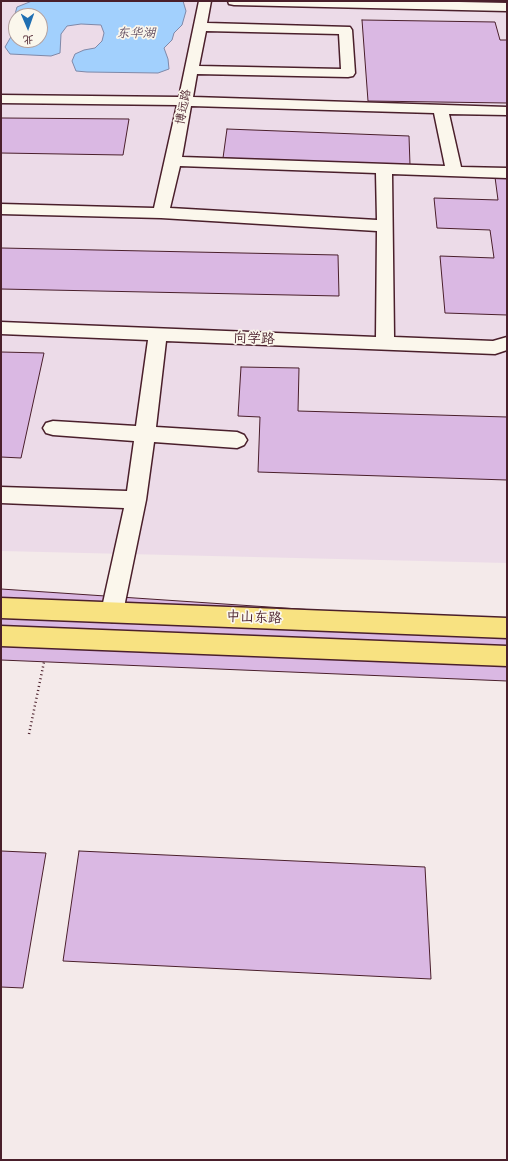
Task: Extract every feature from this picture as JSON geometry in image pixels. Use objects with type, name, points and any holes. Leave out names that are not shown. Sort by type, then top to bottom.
[{"type":"main road","name":"中山东路","points":[[1,608],[507,628]]},
{"type":"main road","name":"中山东路","points":[[1,636],[507,656]]},
{"type":"lane","name":"博远路","points":[[161,213],[174,160],[205,1]]},
{"type":"lane","points":[[234,1],[462,3],[507,7]]},
{"type":"lane","points":[[343,3],[349,89]]},
{"type":"lane","points":[[200,27],[345,30]]},
{"type":"lane","points":[[191,70],[349,89],[440,108],[507,111]]},
{"type":"lane","points":[[1,99],[185,101],[349,89]]},
{"type":"lane","points":[[440,108],[454,172]]},
{"type":"lane","points":[[174,160],[384,170],[507,173]]},
{"type":"lane","points":[[384,170],[386,226],[385,344]]},
{"type":"lane","points":[[1,210],[161,213],[386,226]]},
{"type":"lane","name":"向学路","points":[[1,328],[495,348],[507,343]]},
{"type":"lane","points":[[112,612],[136,500],[158,335]]},
{"type":"lane","points":[[53,428],[237,440]]},
{"type":"lane","points":[[1,494],[136,500]]},
{"type":"path","points":[[29,734],[49,638]]},
{"type":"shaded area","points":[[1,1],[507,1],[507,563],[1,551]]},
{"type":"water","name":"东华湖","points":[[32,1],[183,1],[186,11],[182,25],[174,33],[172,40],[164,48],[168,59],[169,69],[158,73],[87,72],[76,71],[72,61],[75,54],[84,50],[95,48],[102,41],[104,33],[101,25],[81,24],[67,26],[61,34],[60,53],[51,56],[10,54],[5,47],[8,42],[8,48],[48,48],[48,8],[17,7]]},
{"type":"building","points":[[362,20],[495,22],[500,40],[507,40],[507,103],[368,101]]},
{"type":"building","points":[[1,118],[129,119],[123,155],[1,153]]},
{"type":"building","points":[[227,129],[409,136],[410,165],[223,158]]},
{"type":"building","points":[[495,177],[507,178],[507,315],[445,313],[440,256],[494,258],[490,230],[437,228],[434,198],[498,200]]},
{"type":"building","points":[[1,248],[338,255],[339,296],[1,289]]},
{"type":"building","points":[[1,352],[44,353],[21,458],[1,457]]},
{"type":"building","points":[[241,367],[299,368],[298,411],[507,417],[507,480],[258,472],[260,417],[238,416]]},
{"type":"building","points":[[1,589],[507,623],[507,681],[1,660]]},
{"type":"building","points":[[1,851],[46,853],[23,988],[1,987]]},
{"type":"building","points":[[79,851],[425,867],[431,979],[63,961]]}]
